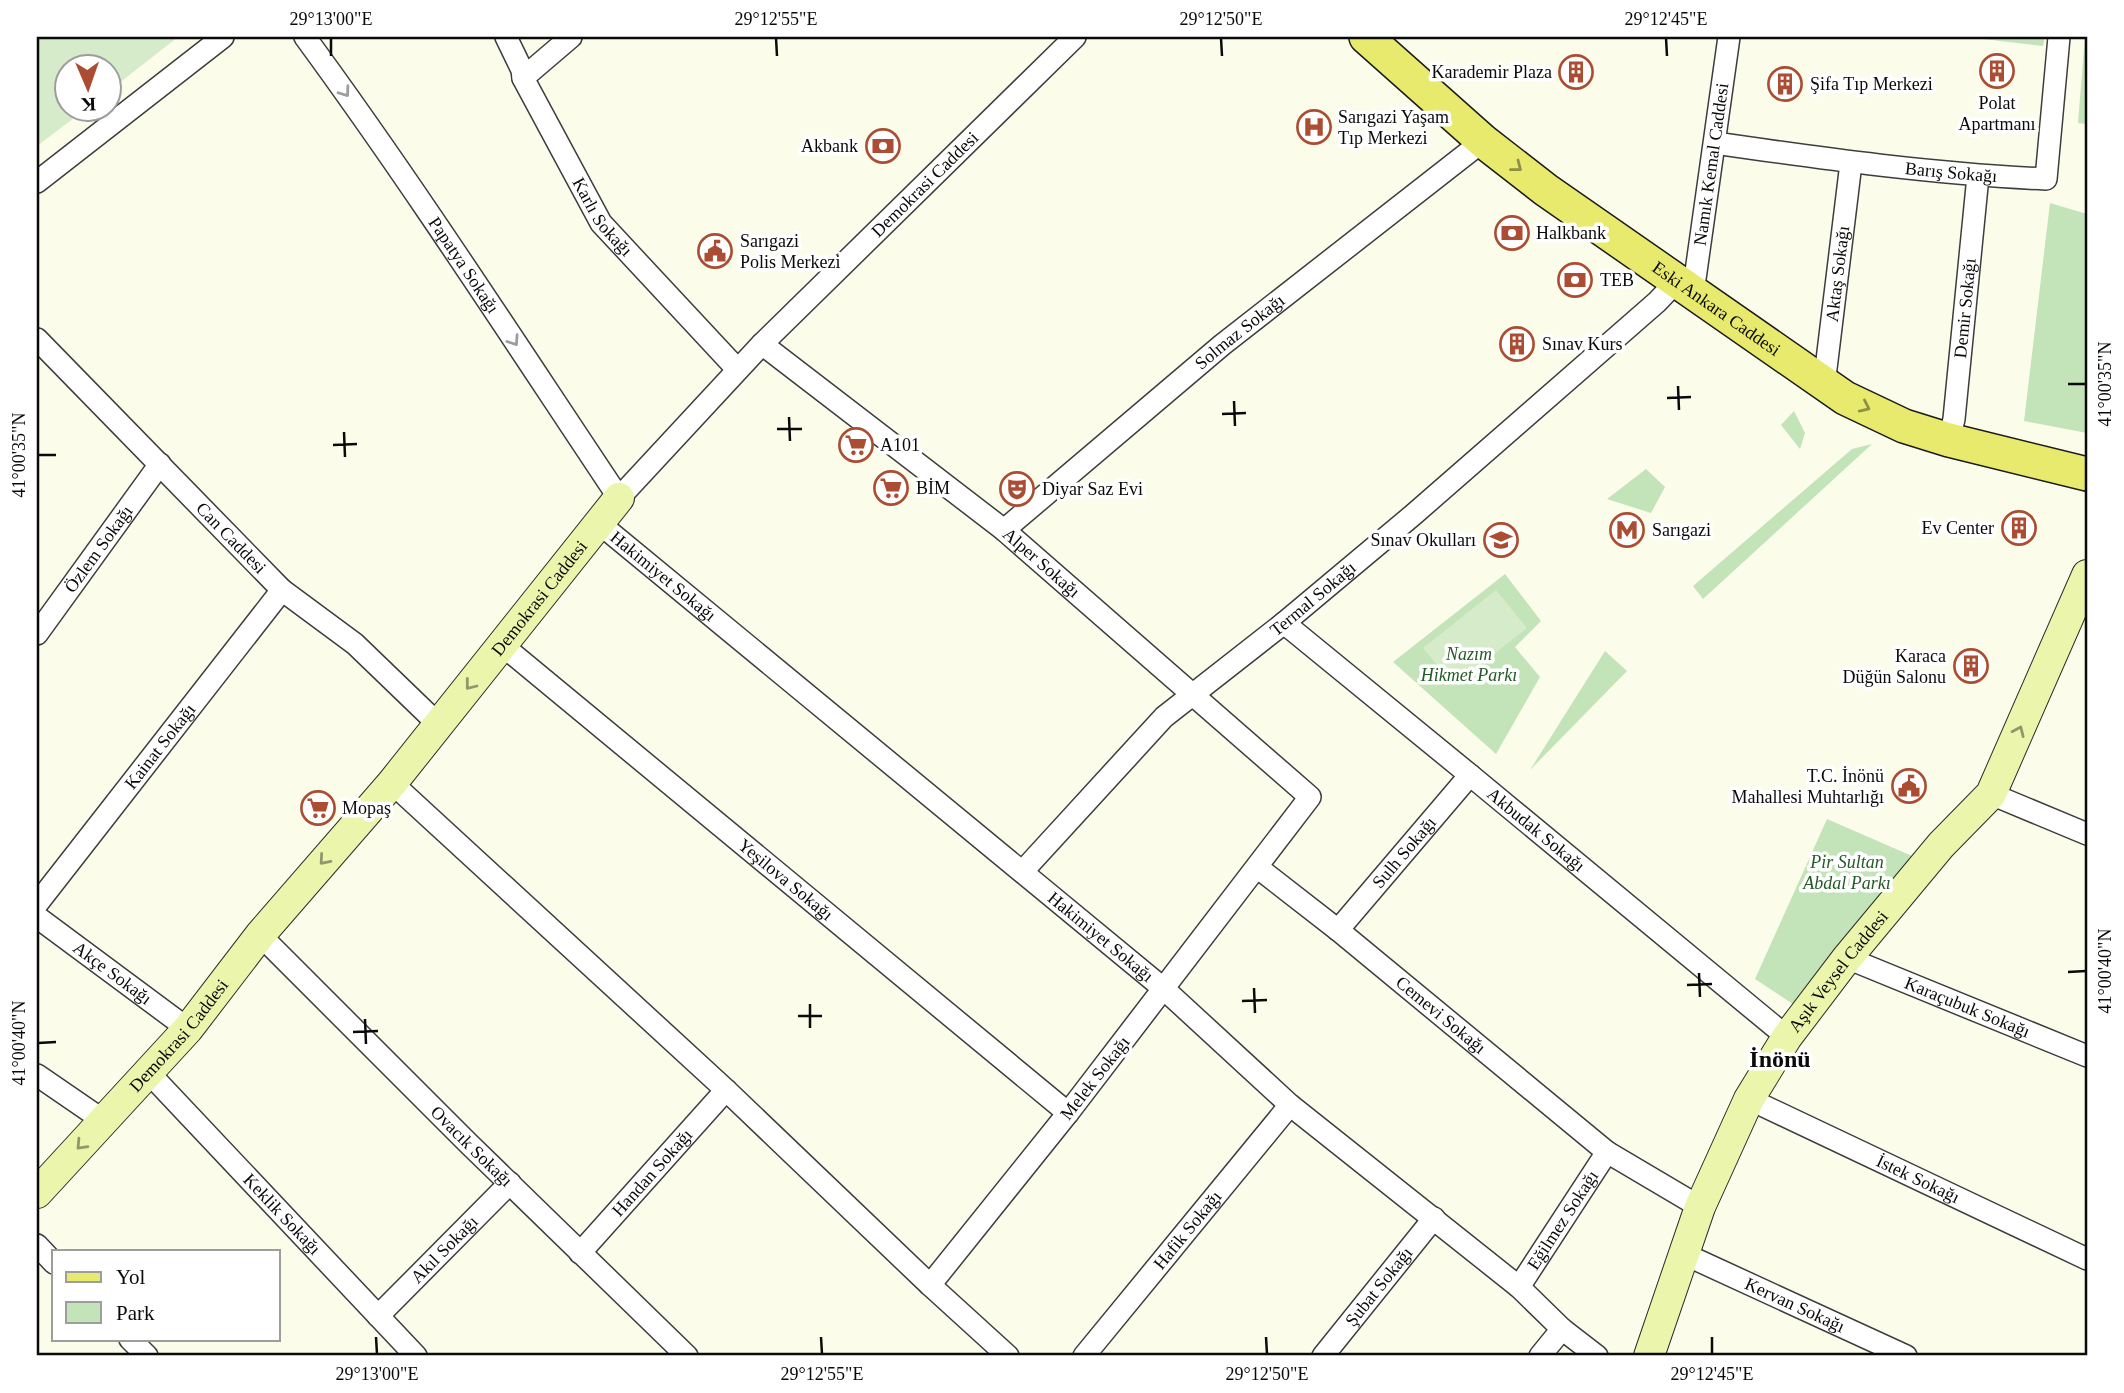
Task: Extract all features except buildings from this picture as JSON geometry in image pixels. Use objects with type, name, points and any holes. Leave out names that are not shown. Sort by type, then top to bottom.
[{"type":"main road","name":"Eski Ankara Caddesi","points":[[1366,37],[1389,47],[1483,141],[1546,190],[1844,398],[1904,426],[1949,440],[2087,474]]},
{"type":"street","points":[[37,181],[223,37]]},
{"type":"street","name":"Papatya Sokağı","points":[[305,37],[370,124],[620,498]]},
{"type":"street","name":"Karlı Sokağı","points":[[506,37],[522,70],[523,78],[601,223],[737,369]]},
{"type":"street","points":[[523,78],[571,37]]},
{"type":"street","name":"Demokrasi Caddesi","points":[[37,1193],[188,1029],[260,935],[392,783],[620,498],[737,369],[1075,37]]},
{"type":"street","name":"Namık Kemal Caddesi","points":[[1685,287],[1715,143],[1729,37]]},
{"type":"street","name":"Barış Sokağı","points":[[1715,143],[1851,163],[1978,176],[2046,179],[2059,37]]},
{"type":"street","name":"Solmaz Sokağı","points":[[1004,530],[1222,345],[1483,141]]},
{"type":"street","name":"Aktaş Sokağı","points":[[1824,385],[1851,163]]},
{"type":"street","name":"Demir Sokağı","points":[[1949,440],[1954,419],[1978,176]]},
{"type":"street","name":"Termal Sokağı","points":[[1023,871],[1164,717],[1284,623],[1413,515],[1647,311],[1685,287]]},
{"type":"street","name":"Can Caddesi","points":[[37,340],[282,590],[355,644],[439,725]]},
{"type":"street","name":"Alper Sokağı","points":[[762,344],[1004,530],[1310,797],[1257,867]]},
{"type":"street","name":"Özlem Sokağı","points":[[37,634],[160,464]]},
{"type":"street","name":"Hakimiyet Sokağı","points":[[600,524],[1023,871],[1164,989],[1290,1105],[1520,1286],[1562,1329],[1597,1356]]},
{"type":"street","name":"Aşık Veysel Caddesi","points":[[1649,1356],[1700,1208],[1749,1099],[1787,1037],[1847,958],[1941,845],[1991,794],[2087,575]]},
{"type":"street","name":"Kainat Sokağı","points":[[37,904],[282,590]]},
{"type":"street","name":"Akbudak Sokağı","points":[[1284,623],[1787,1037]]},
{"type":"street","name":"Yeşilova Sokağı","points":[[502,645],[1068,1113]]},
{"type":"street","name":"Sulh Sokağı","points":[[1338,930],[1471,775]]},
{"type":"street","points":[[392,783],[726,1090],[1001,1354]]},
{"type":"street","points":[[1991,794],[2087,834]]},
{"type":"street","name":"Melek Sokağı","points":[[930,1285],[1068,1113],[1257,867]]},
{"type":"street","name":"Cemevi Sokağı","points":[[1257,867],[1338,930],[1607,1152],[1700,1208]]},
{"type":"street","name":"Akçe Sokağı","points":[[37,917],[188,1029]]},
{"type":"street","name":"Ovacık Sokağı","points":[[260,935],[687,1356]]},
{"type":"street","name":"Karaçubuk Sokağı","points":[[1847,958],[2087,1056]]},
{"type":"street","name":"Keklik Sokağı","points":[[149,1073],[416,1356]]},
{"type":"street","points":[[37,1075],[104,1121]]},
{"type":"street","name":"Handan Sokağı","points":[[580,1253],[726,1090]]},
{"type":"street","name":"İstek Sokağı","points":[[1749,1099],[2087,1259]]},
{"type":"street","name":"Hafik Sokağı","points":[[1084,1356],[1290,1105]]},
{"type":"street","name":"Eğilmez Sokağı","points":[[1520,1286],[1607,1152]]},
{"type":"street","name":"Akıl Sokağı","points":[[378,1316],[510,1183]]},
{"type":"street","name":"Şubat Sokağı","points":[[1323,1356],[1434,1218]]},
{"type":"street","points":[[37,1245],[52,1261]]},
{"type":"street","name":"Kervan Sokağı","points":[[1684,1254],[1906,1356]]},
{"type":"street","points":[[1540,1356],[1562,1329]]},
{"type":"street","points":[[131,1340],[147,1356]]},
{"type":"green space","points":[[37,37],[178,37],[122,81],[122,52],[52,52],[52,122],[69,122],[37,146]]},
{"type":"green space","points":[[1966,37],[2045,37],[2043,46]]},
{"type":"green space","points":[[2087,37],[2087,124],[2078,123]]},
{"type":"green space","points":[[2050,203],[2087,214],[2087,433],[2024,421]]},
{"type":"green space","points":[[1794,411],[1805,433],[1800,449],[1781,425]]},
{"type":"green space","points":[[1872,444],[1703,599],[1693,586],[1852,449]]},
{"type":"green space","points":[[1646,469],[1665,487],[1651,513],[1607,499]]},
{"type":"green space","name":"Nazım Hikmet Parkı","points":[[1505,574],[1541,621],[1515,647],[1540,677],[1496,754],[1393,662]]},
{"type":"green space","points":[[1496,590],[1527,628],[1454,686],[1423,648]]},
{"type":"green space","points":[[1605,651],[1627,671],[1530,770]]},
{"type":"green space","name":"Pir Sultan Abdal Parkı","points":[[1827,819],[1912,856],[1796,1006],[1755,979]]},
{"type":"place","name":"Polat Apartmanı","points":[[1997,71]]},
{"type":"place","name":"Karademir Plaza","points":[[1576,72]]},
{"type":"place","name":"Şifa Tıp Merkezi","points":[[1785,84]]},
{"type":"place","name":"Sarıgazi Yaşam Tıp Merkezi","points":[[1314,127]]},
{"type":"place","name":"Akbank","points":[[883,146]]},
{"type":"place","name":"Halkbank","points":[[1512,233]]},
{"type":"place","name":"Sarıgazi Polis Merkezi","points":[[715,251]]},
{"type":"place","name":"TEB","points":[[1575,280]]},
{"type":"place","name":"Sınav Kurs","points":[[1517,344]]},
{"type":"place","name":"A101","points":[[856,445]]},
{"type":"place","name":"BİM","points":[[891,488]]},
{"type":"place","name":"Diyar Saz Evi","points":[[1017,489]]},
{"type":"place","name":"Ev Center","points":[[2019,528]]},
{"type":"place","name":"Sarıgazi","points":[[1627,530]]},
{"type":"place","name":"Sınav Okulları","points":[[1501,540]]},
{"type":"place","name":"Karaca Düğün Salonu","points":[[1971,666]]},
{"type":"place","name":"T.C. İnönü Mahallesi Muhtarlığı","points":[[1909,786]]},
{"type":"place","name":"Mopaş","points":[[318,808]]},
{"type":"district","name":"İnönü","points":[[1780,1059]]}]
